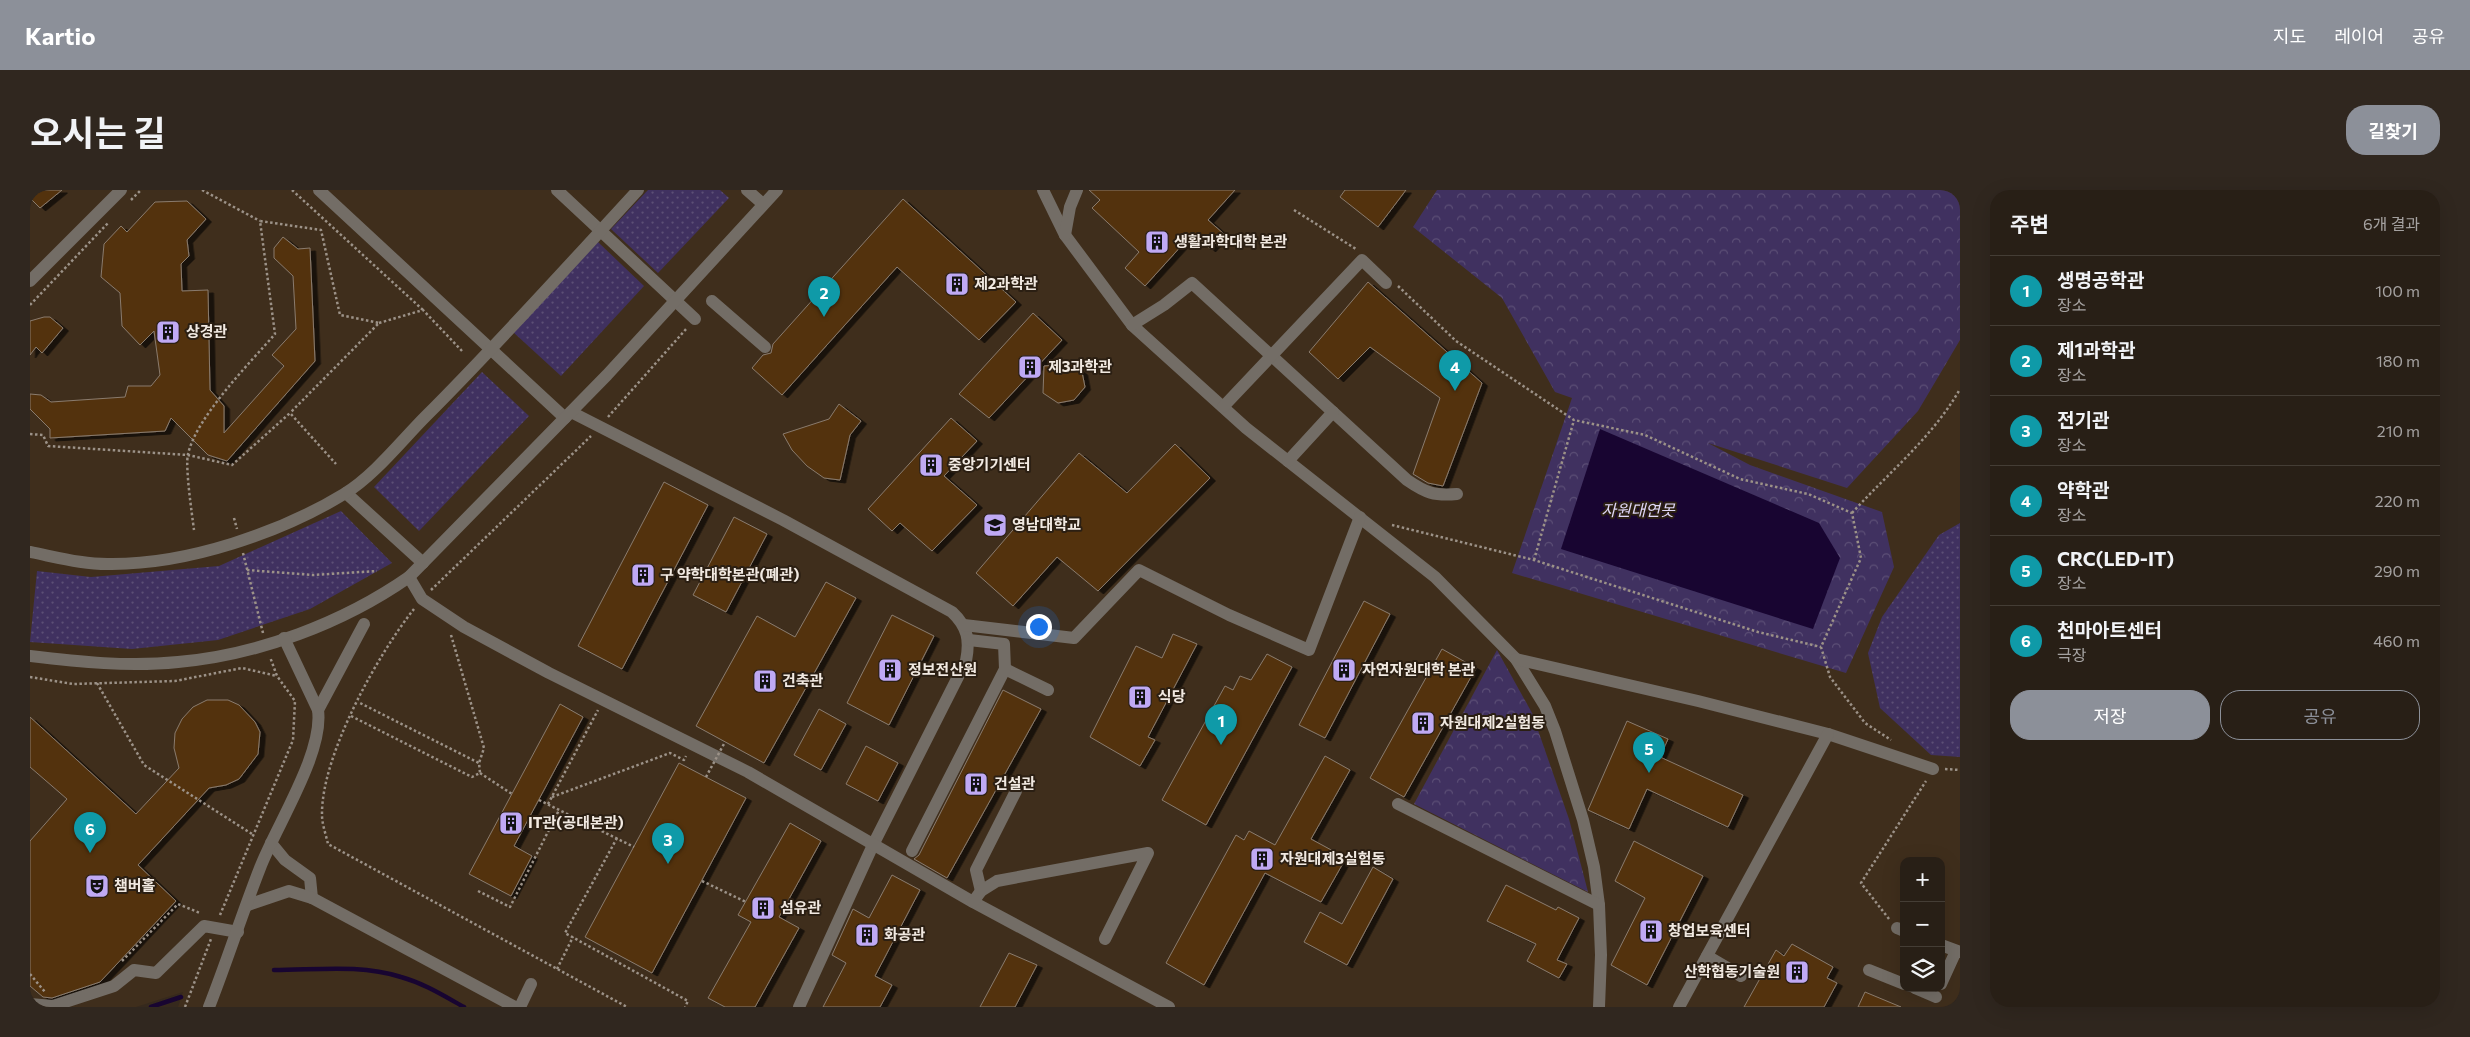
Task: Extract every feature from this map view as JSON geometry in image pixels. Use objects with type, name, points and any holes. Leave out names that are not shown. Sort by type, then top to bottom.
[{"type":"street","points":[[32,275],[121,190]]},
{"type":"street","points":[[319,190],[492,350],[568,415],[601,427],[809,534],[952,612],[964,625],[969,640],[966,662],[873,844],[799,1007]]},
{"type":"street","points":[[557,190],[695,319]]},
{"type":"street","points":[[30,552],[112,565],[161,559],[240,543],[296,519],[346,493],[368,474],[492,350],[638,190]]},
{"type":"street","points":[[747,190],[763,204]]},
{"type":"street","points":[[30,656],[132,664],[208,659],[284,638],[358,608],[409,577],[568,415],[777,190]]},
{"type":"street","points":[[1043,190],[1065,235],[1132,325],[1288,461],[1435,577],[1516,659],[1545,706],[1556,731],[1594,868],[1599,905],[1601,954],[1599,1007]]},
{"type":"street","points":[[1065,235],[1070,206],[1076,190]]},
{"type":"street","points":[[1223,406],[1271,358],[1362,260],[1388,282]]},
{"type":"street","points":[[1132,325],[1164,305],[1192,283],[1271,358],[1407,480],[1423,491],[1439,496],[1457,494]]},
{"type":"street","points":[[712,301],[765,347]]},
{"type":"street","points":[[1288,461],[1333,412]]},
{"type":"street","points":[[346,493],[423,563]]},
{"type":"street","points":[[964,625],[1074,638],[1139,570],[1229,615],[1309,650],[1360,518]]},
{"type":"street","points":[[409,577],[422,600],[464,627],[549,673],[748,772],[973,902],[1169,1007]]},
{"type":"street","points":[[318,710],[364,624]]},
{"type":"street","points":[[209,1007],[271,843],[309,759],[320,721],[318,710],[284,638]]},
{"type":"street","points":[[912,851],[1005,670],[1004,644],[969,640]]},
{"type":"street","points":[[1516,659],[1698,701],[1828,734],[1934,769]]},
{"type":"street","points":[[1005,670],[1048,690]]},
{"type":"street","points":[[1679,1007],[1828,734]]},
{"type":"street","points":[[981,891],[976,870],[1016,791]]},
{"type":"street","points":[[1398,804],[1599,905]]},
{"type":"street","points":[[271,843],[285,860],[310,878],[312,898]]},
{"type":"street","points":[[973,902],[981,891],[997,881],[1148,853],[1105,939]]},
{"type":"street","points":[[248,905],[289,890],[312,898],[515,1007]]},
{"type":"street","points":[[30,1004],[53,1006],[114,986],[134,970],[156,973],[204,926],[238,932]]},
{"type":"street","points":[[1945,947],[1958,952],[1945,976]]},
{"type":"street","points":[[1707,956],[1741,976]]},
{"type":"street","points":[[1869,970],[1900,982]]},
{"type":"street","points":[[520,1007],[531,984]]},
{"type":"path","points":[[127,204],[141,190]]},
{"type":"path","points":[[202,190],[260,220],[320,230],[340,315],[379,323],[423,310]]},
{"type":"path","points":[[292,190],[423,310],[462,351]]},
{"type":"path","points":[[1294,210],[1362,253]]},
{"type":"path","points":[[30,305],[113,219]]},
{"type":"path","points":[[194,530],[188,456],[197,431],[228,388],[275,334],[260,220]]},
{"type":"path","points":[[1388,282],[1456,341],[1574,420],[1645,435],[1740,479],[1808,494],[1852,513]]},
{"type":"path","points":[[627,1007],[328,844],[322,815],[331,760],[358,702],[398,629],[422,600],[601,427],[695,319]]},
{"type":"path","points":[[30,434],[44,435],[48,446],[188,456],[232,465],[290,413],[379,323]]},
{"type":"path","points":[[1852,513],[1882,479],[1916,449],[1960,389]]},
{"type":"path","points":[[290,413],[336,464]]},
{"type":"path","points":[[1534,560],[1574,420]]},
{"type":"path","points":[[1852,513],[1861,558],[1821,647],[1830,676],[1866,723],[1896,743]]},
{"type":"path","points":[[185,1007],[252,834],[292,740],[294,701],[277,676],[266,644],[234,518]]},
{"type":"path","points":[[1389,525],[1534,560],[1758,632],[1821,647]]},
{"type":"path","points":[[247,570],[313,575],[378,571]]},
{"type":"path","points":[[450,632],[484,748],[479,762],[480,773]]},
{"type":"path","points":[[30,677],[73,684],[175,681],[242,668],[277,676]]},
{"type":"path","points":[[97,683],[144,765],[252,834]]},
{"type":"path","points":[[358,702],[479,762]]},
{"type":"path","points":[[548,804],[600,707]]},
{"type":"path","points":[[351,716],[472,777],[480,773]]},
{"type":"path","points":[[706,777],[725,742]]},
{"type":"path","points":[[552,797],[670,753],[684,760],[687,755]]},
{"type":"path","points":[[1900,930],[1861,883],[1934,769]]},
{"type":"path","points":[[480,773],[512,794]]},
{"type":"path","points":[[539,800],[634,847]]},
{"type":"path","points":[[478,891],[510,907],[559,810]]},
{"type":"path","points":[[617,838],[565,933],[688,1001],[685,1007]]},
{"type":"path","points":[[702,880],[746,902]]},
{"type":"path","points":[[117,966],[178,904],[202,914]]},
{"type":"path","points":[[557,969],[573,938]]},
{"type":"shaded area","name":"영남대학교","points":[[30,190],[1960,190],[1960,1007],[178,1007],[183,992],[136,1007],[30,1007]]},
{"type":"green space","points":[[648,190],[720,190],[729,198],[658,273],[611,229]]},
{"type":"green space","points":[[1437,190],[1960,190],[1960,340],[1918,411],[1847,488],[1708,443],[1750,465],[1882,512],[1894,567],[1846,673],[1512,573],[1572,398],[1555,392],[1502,298],[1413,227]]},
{"type":"green space","points":[[598,242],[644,286],[561,376],[513,332]]},
{"type":"green space","points":[[482,372],[529,416],[419,531],[374,487]]},
{"type":"green space","points":[[341,511],[392,563],[310,609],[218,640],[132,649],[30,642],[37,571],[91,577],[219,566]]},
{"type":"green space","points":[[1960,523],[1960,757],[1931,755],[1880,708],[1868,653],[1882,617],[1939,535]]},
{"type":"green space","points":[[1497,650],[1532,713],[1569,819],[1588,892],[1414,804]]},
{"type":"water","name":"자원대연못","points":[[1600,429],[1819,523],[1840,558],[1813,629],[1561,549]]},
{"type":"building","points":[[30,190],[62,190],[40,208],[30,198]]},
{"type":"building","name":"생활과학대학 본관","points":[[1089,190],[1235,190],[1208,220],[1224,234],[1210,249],[1193,233],[1145,286],[1125,268],[1139,252],[1092,208],[1100,200]]},
{"type":"building","points":[[1345,190],[1406,190],[1378,227],[1340,197]]},
{"type":"building","points":[[903,199],[1016,302],[979,340],[897,267],[782,395],[752,368],[763,355],[771,353],[773,344]]},
{"type":"building","name":"상경관","points":[[187,201],[206,219],[187,240],[189,256],[181,264],[182,291],[208,290],[210,390],[224,406],[224,433],[284,366],[272,355],[296,329],[293,276],[274,258],[274,248],[283,237],[298,249],[310,248],[315,361],[227,461],[208,455],[171,418],[165,431],[50,438],[50,429],[30,409],[30,394],[41,395],[51,402],[125,397],[128,386],[151,386],[160,375],[154,331],[140,345],[122,326],[120,293],[101,277],[104,244],[121,226],[127,232],[155,202]]},
{"type":"building","points":[[1368,282],[1482,383],[1443,486],[1428,483],[1413,474],[1440,398],[1370,347],[1338,379],[1309,352]]},
{"type":"building","name":"제3과학관","points":[[1033,313],[1062,340],[989,418],[959,394]]},
{"type":"building","points":[[50,317],[63,328],[42,353],[36,347],[30,355],[30,321]]},
{"type":"building","points":[[1072,364],[1082,372],[1085,387],[1074,400],[1058,403],[1043,393],[1044,366]]},
{"type":"building","points":[[839,404],[861,421],[850,435],[840,480],[824,478],[807,466],[792,450],[783,434],[829,419]]},
{"type":"building","name":"중앙기기센터","points":[[951,418],[977,441],[944,476],[977,505],[932,551],[900,523],[892,531],[868,509]]},
{"type":"building","points":[[1175,444],[1210,478],[1098,591],[1057,557],[1013,606],[976,573],[1079,453],[1127,493]]},
{"type":"building","name":"구 약학대학본관(폐관)","points":[[664,482],[708,505],[622,669],[578,646]]},
{"type":"building","points":[[734,517],[767,534],[726,612],[693,595]]},
{"type":"building","name":"건축관","points":[[826,582],[856,598],[764,763],[696,726],[757,616],[795,637]]},
{"type":"building","name":"자연자원대학 본관","points":[[1364,601],[1390,614],[1325,738],[1299,725]]},
{"type":"building","name":"정보전산원","points":[[892,615],[934,636],[889,725],[847,703]]},
{"type":"building","name":"식당","points":[[1173,634],[1197,644],[1148,737],[1155,740],[1140,766],[1090,737],[1136,646],[1162,658]]},
{"type":"building","name":"자원대제2실험동","points":[[1442,649],[1476,668],[1404,797],[1370,778]]},
{"type":"building","points":[[1267,654],[1292,667],[1206,825],[1162,800],[1225,686],[1233,690],[1240,676],[1251,680]]},
{"type":"building","name":"건설관","points":[[1003,690],[1041,709],[947,878],[914,859],[919,855]]},
{"type":"building","points":[[207,700],[228,700],[239,705],[255,722],[260,732],[258,754],[239,779],[226,785],[209,788],[138,865],[176,901],[100,982],[52,998],[43,997],[30,986],[30,841],[67,799],[30,767],[30,717],[136,814],[179,768],[174,748],[175,733],[182,719],[193,707]]},
{"type":"building","name":"IT관(공대본관)","points":[[560,704],[583,717],[514,846],[532,856],[511,896],[469,874]]},
{"type":"building","points":[[819,709],[846,724],[821,770],[794,755]]},
{"type":"building","points":[[1627,721],[1668,739],[1660,757],[1743,795],[1728,827],[1647,789],[1629,829],[1588,810]]},
{"type":"building","points":[[866,746],[898,763],[878,801],[846,784]]},
{"type":"building","name":"자원대제3실험동","points":[[1325,756],[1350,770],[1311,839],[1346,858],[1321,902],[1265,873],[1204,985],[1166,963],[1236,835],[1244,840],[1249,831],[1275,845]]},
{"type":"building","points":[[679,763],[746,798],[652,973],[585,937]]},
{"type":"building","name":"섬유관","points":[[790,823],[821,841],[779,917],[799,928],[755,1007],[725,1007],[708,998],[751,922],[738,915]]},
{"type":"building","name":"창업보육센터","points":[[1634,841],[1703,876],[1647,985],[1611,965],[1645,898],[1615,881]]},
{"type":"building","points":[[1373,867],[1393,879],[1347,965],[1304,942],[1320,912],[1342,924]]},
{"type":"building","name":"화공관","points":[[892,875],[920,890],[875,976],[892,985],[880,1007],[823,1007],[846,963],[832,955],[853,909],[869,918]]},
{"type":"building","points":[[1506,885],[1556,910],[1558,907],[1579,918],[1557,960],[1567,964],[1559,978],[1527,961],[1536,944],[1487,921]]},
{"type":"building","name":"산학협동기술원","points":[[1792,944],[1833,967],[1827,978],[1837,983],[1824,1007],[1744,1007],[1776,950],[1784,956]]},
{"type":"building","points":[[1009,953],[1037,965],[1015,1007],[980,1007]]},
{"type":"building","points":[[1865,992],[1901,1007],[1858,1007]]},
{"type":"waterway","points":[[274,970],[354,969],[386,973],[417,983],[464,1007]]},
{"type":"waterway","points":[[151,1007],[181,997]]},
{"type":"place","name":"생활과학대학 본관","points":[[1157,242]]},
{"type":"place","name":"제2과학관","points":[[957,284]]},
{"type":"place","name":"제1과학관","points":[[824,317]]},
{"type":"place","name":"상경관","points":[[168,332]]},
{"type":"place","name":"제3과학관","points":[[1030,367]]},
{"type":"place","name":"약학관","points":[[1455,391]]},
{"type":"place","name":"중앙기기센터","points":[[931,465]]},
{"type":"place","name":"영남대학교","points":[[995,525]]},
{"type":"place","name":"구 약학대학본관(폐관)","points":[[643,575]]},
{"type":"place","name":"정보전산원","points":[[890,670]]},
{"type":"place","name":"자연자원대학 본관","points":[[1344,670]]},
{"type":"place","name":"건축관","points":[[765,681]]},
{"type":"place","name":"식당","points":[[1140,697]]},
{"type":"place","name":"자원대제2실험동","points":[[1423,723]]},
{"type":"place","name":"생명공학관","points":[[1221,745]]},
{"type":"place","name":"CRC(LED-IT)","points":[[1649,773]]},
{"type":"place","name":"건설관","points":[[976,784]]},
{"type":"place","name":"IT관(공대본관)","points":[[511,823]]},
{"type":"place","name":"천마아트센터","points":[[90,853]]},
{"type":"place","name":"자원대제3실험동","points":[[1262,859]]},
{"type":"place","name":"전기관","points":[[668,864]]},
{"type":"place","name":"챔버홀","points":[[97,886]]},
{"type":"place","name":"섬유관","points":[[763,908]]},
{"type":"place","name":"창업보육센터","points":[[1651,931]]},
{"type":"place","name":"화공관","points":[[867,935]]},
{"type":"place","name":"산학협동기술원","points":[[1797,972]]}]
